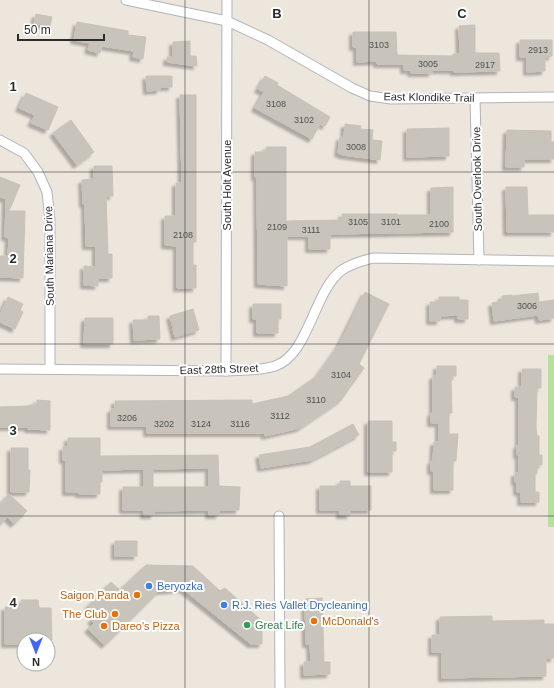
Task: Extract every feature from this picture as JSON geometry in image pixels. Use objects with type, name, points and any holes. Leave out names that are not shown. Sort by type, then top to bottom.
[{"type":"street","name":"East Klondike Trail","points":[[126,0],[227,21],[268,40],[352,88],[370,96],[391,98],[554,98]]},
{"type":"street","name":"South Holt Avenue","points":[[226,371],[227,0]]},
{"type":"street","name":"South Overlook Drive","points":[[475,98],[479,260]]},
{"type":"street","name":"South Mariana Drive","points":[[0,140],[24,153],[38,172],[47,192],[50,220],[50,369]]},
{"type":"street","name":"East 28th Street","points":[[0,369],[226,371],[276,366],[290,357],[308,329],[329,284],[341,270],[356,262],[373,258],[554,261]]},
{"type":"street","points":[[279,516],[280,688]]},
{"type":"green space","points":[[548,355],[554,355],[554,527],[548,527]]},
{"type":"building","points":[[36,14],[52,17],[50,26],[34,23]]},
{"type":"building","points":[[77,22],[128,31],[128,35],[146,37],[143,59],[133,57],[134,51],[102,46],[100,53],[88,50],[90,43],[74,40]]},
{"type":"building","points":[[475,25],[475,53],[499,53],[500,71],[454,72],[454,70],[432,70],[432,73],[411,73],[411,70],[404,70],[404,64],[377,64],[377,61],[357,62],[357,47],[353,47],[353,32],[396,32],[397,55],[453,56],[453,54],[460,54],[459,26]]},
{"type":"building","points":[[520,40],[552,40],[552,56],[545,57],[545,71],[527,72],[527,57],[520,57]]},
{"type":"building","points":[[190,41],[190,56],[196,56],[197,66],[167,62],[167,57],[173,57],[173,42]]},
{"type":"building","points":[[146,76],[172,76],[172,87],[160,87],[160,90],[147,91]]},
{"type":"building","points":[[265,76],[278,83],[277,85],[330,117],[325,126],[320,124],[312,139],[255,108],[264,92],[258,89]]},
{"type":"building","points":[[26,93],[58,107],[48,130],[31,123],[35,115],[19,108]]},
{"type":"building","points":[[180,95],[196,95],[196,242],[193,242],[193,265],[196,265],[196,288],[177,288],[177,246],[165,245],[165,216],[176,216],[176,183],[182,183]]},
{"type":"building","points":[[71,120],[94,152],[77,165],[53,133]]},
{"type":"building","points":[[345,124],[361,126],[360,129],[373,130],[372,140],[382,141],[380,160],[338,153],[340,137],[344,138]]},
{"type":"building","points":[[449,128],[449,156],[407,157],[407,129]]},
{"type":"building","points":[[507,130],[551,131],[551,142],[554,142],[554,159],[524,159],[524,167],[506,167]]},
{"type":"building","points":[[266,147],[286,147],[286,221],[342,220],[342,214],[431,215],[431,188],[453,187],[453,232],[330,234],[330,249],[309,249],[309,236],[287,236],[287,286],[258,284],[257,177],[255,177],[255,152],[266,152]]},
{"type":"building","points":[[94,166],[112,166],[113,196],[106,196],[108,254],[112,254],[112,278],[98,278],[98,286],[84,285],[84,266],[96,267],[96,246],[86,246],[85,204],[83,204],[82,180],[94,179]]},
{"type":"building","points":[[0,177],[20,185],[9,211],[25,211],[23,278],[0,277],[0,256],[8,256],[9,238],[5,237],[6,199],[0,197]]},
{"type":"building","points":[[506,187],[527,187],[528,215],[554,215],[554,232],[507,232]]},
{"type":"building","points":[[365,292],[389,304],[359,364],[364,368],[341,400],[300,428],[265,436],[265,433],[147,433],[147,426],[111,426],[111,409],[115,409],[115,401],[252,400],[252,404],[288,396],[317,376],[339,345]]},
{"type":"building","points":[[538,293],[539,302],[554,300],[554,318],[539,320],[538,315],[494,321],[492,303],[502,301],[502,296]]},
{"type":"building","points":[[8,297],[23,304],[20,310],[23,312],[15,329],[0,322],[0,315]]},
{"type":"building","points":[[439,297],[459,297],[459,300],[468,300],[468,319],[458,319],[458,315],[440,316],[440,321],[430,321],[430,302],[439,302]]},
{"type":"building","points":[[253,304],[281,304],[281,319],[278,319],[278,333],[257,333],[257,319],[253,319]]},
{"type":"building","points":[[193,309],[199,330],[175,337],[170,316]]},
{"type":"building","points":[[148,316],[159,316],[160,339],[134,340],[133,320],[148,320]]},
{"type":"building","points":[[85,318],[113,318],[113,344],[84,344]]},
{"type":"building","points":[[437,366],[456,366],[456,376],[451,376],[452,413],[449,413],[449,434],[458,434],[456,461],[453,461],[453,490],[434,490],[434,471],[431,471],[434,442],[439,442],[439,423],[431,423],[431,413],[433,413],[433,376],[437,375]]},
{"type":"building","points":[[522,369],[541,369],[541,388],[537,388],[536,427],[537,436],[539,436],[539,455],[542,455],[542,465],[537,465],[537,474],[535,474],[535,492],[539,492],[539,502],[521,502],[521,492],[517,492],[517,482],[515,482],[515,473],[519,473],[519,455],[517,455],[517,445],[519,445],[519,397],[515,397],[515,387],[522,387]]},
{"type":"building","points":[[37,400],[50,401],[50,430],[28,429],[28,427],[0,427],[0,407],[37,405]]},
{"type":"building","points":[[368,421],[392,421],[392,442],[396,442],[396,451],[392,451],[392,472],[368,472]]},
{"type":"building","points":[[353,424],[359,435],[312,460],[261,468],[259,455],[310,447]]},
{"type":"building","points":[[68,438],[100,438],[100,456],[218,455],[219,486],[240,487],[239,510],[219,510],[219,515],[209,515],[209,510],[154,511],[154,515],[144,515],[144,510],[123,510],[123,487],[144,487],[144,469],[102,470],[100,494],[79,494],[79,492],[66,492],[66,460],[63,460],[63,447],[68,447]],"holes":[[[209,468],[209,487],[153,487],[153,469]]]},
{"type":"building","points":[[11,448],[28,448],[28,470],[30,470],[29,492],[11,492]]},
{"type":"building","points":[[340,481],[350,481],[350,486],[371,486],[371,510],[350,510],[350,515],[340,515],[340,510],[320,510],[320,486],[340,486]]},
{"type":"building","points":[[9,494],[27,511],[14,524],[7,517],[0,525],[0,504]]},
{"type":"building","points":[[115,541],[137,541],[137,556],[115,556]]},
{"type":"building","points":[[146,565],[193,566],[220,591],[225,588],[262,621],[262,644],[251,644],[183,589],[159,591],[105,645],[88,629],[94,623],[91,620],[97,615],[88,606],[111,582],[120,590]]},
{"type":"building","name":"McDonald's","points":[[322,598],[324,662],[330,662],[330,674],[304,675],[304,662],[311,662],[310,644],[306,644],[305,599]]},
{"type":"building","points":[[21,600],[38,600],[39,608],[51,608],[52,632],[16,632],[16,644],[5,644],[5,607],[21,607]]},
{"type":"building","points":[[492,616],[492,621],[544,620],[544,624],[554,624],[554,658],[546,658],[546,676],[442,678],[442,652],[432,652],[432,635],[440,635],[440,617]]},
{"type":"place","name":"Beryozka","points":[[149,586]]},
{"type":"place","name":"Saigon Panda","points":[[137,595]]},
{"type":"place","name":"R.J. Ries Vallet Drycleaning","points":[[224,605]]},
{"type":"place","name":"The Club","points":[[115,614]]},
{"type":"place","name":"McDonald's","points":[[314,621]]},
{"type":"place","name":"Great Life","points":[[247,625]]},
{"type":"place","name":"Dareo's Pizza","points":[[104,626]]}]
